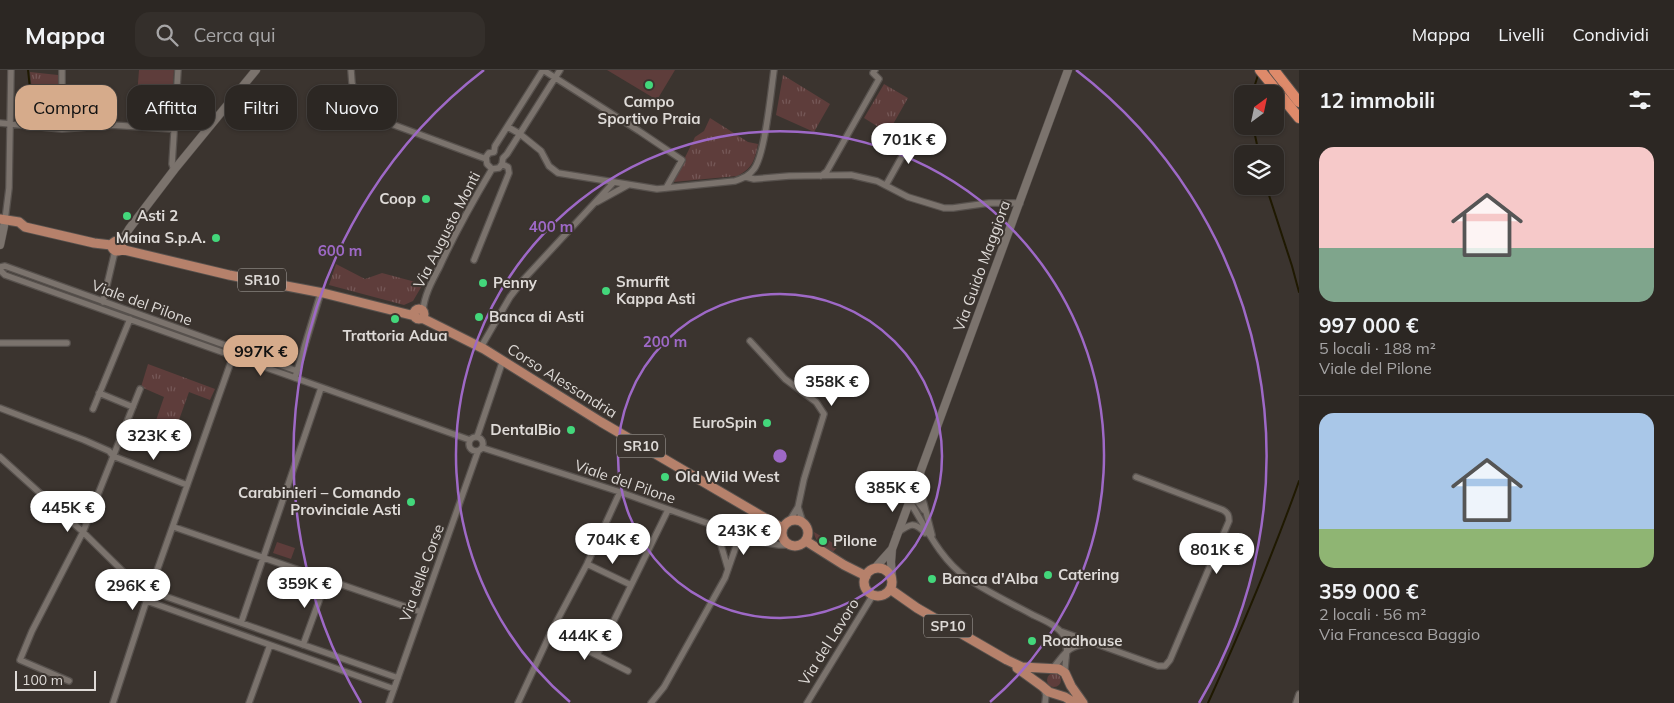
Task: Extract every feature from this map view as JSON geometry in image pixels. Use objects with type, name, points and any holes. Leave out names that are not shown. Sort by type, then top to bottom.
[{"type":"highway","points":[[1260,70],[1299,118]]},
{"type":"highway","points":[[1274,70],[1299,102]]},
{"type":"main road","points":[[2,222],[18,222],[25,227],[117,247]]},
{"type":"main road","name":"SR10","points":[[117,247],[220,273],[321,292],[404,313],[421,313]]},
{"type":"main road","name":"Corso Alessandria","points":[[421,313],[503,360],[602,422],[782,528]]},
{"type":"main road","points":[[790,520],[799,520],[803,523],[808,533],[806,541],[796,547],[788,545],[783,539],[782,528],[790,520]]},
{"type":"main road","points":[[806,541],[844,565],[866,576]]},
{"type":"main road","points":[[876,568],[884,569],[892,579],[890,589],[881,596],[873,595],[866,589],[865,584],[868,572],[876,568]]},
{"type":"main road","name":"SP10","points":[[890,589],[917,608],[1007,660],[1022,667],[1059,668],[1083,703]]},
{"type":"main road","name":"SP10","points":[[1007,660],[1046,689],[1075,703]]},
{"type":"main road","points":[[1052,668],[1042,675],[1046,689],[1063,690],[1066,687],[1066,677]]},
{"type":"street","points":[[0,245],[2,222],[9,188],[11,70]]},
{"type":"street","points":[[62,70],[62,85]]},
{"type":"street","points":[[177,85],[178,70]]},
{"type":"street","points":[[103,302],[117,247],[174,170],[256,70]]},
{"type":"street","points":[[351,70],[356,96],[368,112],[386,122],[486,160]]},
{"type":"street","name":"Via Augusto Monti","points":[[492,169],[499,168],[560,70]]},
{"type":"street","points":[[746,177],[756,167],[760,158],[774,70]]},
{"type":"street","points":[[821,176],[827,171],[879,79],[873,73],[875,70]]},
{"type":"street","name":"Via Guido Maggiora","points":[[892,579],[890,562],[897,533],[1068,70]]},
{"type":"street","name":"Via Augusto Monti","points":[[492,169],[487,164],[488,155],[494,152],[495,146],[519,110],[541,71],[555,77],[639,130],[682,160],[666,188]]},
{"type":"street","points":[[519,110],[530,118]]},
{"type":"street","points":[[0,123],[15,124]]},
{"type":"street","points":[[508,127],[541,151],[549,166],[558,173],[613,183],[657,189],[735,180],[746,177],[754,179],[851,176],[877,181],[908,197],[944,208],[989,203],[1020,203]]},
{"type":"street","points":[[174,130],[172,164],[174,170]]},
{"type":"street","points":[[886,185],[914,135]]},
{"type":"street","points":[[494,152],[499,153],[502,161]]},
{"type":"street","name":"Via Augusto Monti","points":[[474,260],[509,173],[508,167],[502,161]]},
{"type":"street","name":"Via Augusto Monti","points":[[421,313],[469,206],[492,169]]},
{"type":"street","points":[[481,347],[514,291],[613,183]]},
{"type":"street","points":[[595,203],[628,185]]},
{"type":"street","name":"Viale del Pilone","points":[[297,371],[5,266],[0,268],[3,274],[470,440]]},
{"type":"street","points":[[295,378],[321,292]]},
{"type":"street","points":[[93,409],[130,319]]},
{"type":"street","points":[[750,341],[785,380],[816,402],[824,414],[804,479],[798,508],[790,520]]},
{"type":"street","points":[[0,344],[67,343]]},
{"type":"street","points":[[114,703],[149,596],[233,356]]},
{"type":"street","points":[[477,437],[483,440],[481,450],[471,450],[470,440],[477,437],[503,360]]},
{"type":"street","points":[[241,622],[321,388]]},
{"type":"street","points":[[69,681],[20,660],[32,631],[82,532],[140,389]]},
{"type":"street","points":[[99,393],[133,407]]},
{"type":"street","points":[[0,408],[84,440],[109,451],[113,456],[188,485]]},
{"type":"street","name":"Viale del Pilone","points":[[481,450],[620,492],[716,528],[760,542],[788,545]]},
{"type":"street","name":"Via delle Corse","points":[[389,703],[481,450]]},
{"type":"street","points":[[0,458],[149,596],[270,645],[394,689]]},
{"type":"street","name":"Via Guido Maggiora","points":[[920,470],[926,515],[934,542]]},
{"type":"street","name":"Via Guido Maggiora","points":[[897,533],[907,526],[915,525],[920,528],[967,578],[1060,631],[1158,666],[1165,666],[1168,664],[1229,521],[1228,514],[1223,510],[1136,477]]},
{"type":"street","points":[[518,703],[551,632],[587,564],[620,492]]},
{"type":"street","name":"Via Guido Maggiora","points":[[910,500],[915,500],[922,506],[926,515]]},
{"type":"street","name":"Via Guido Maggiora","points":[[910,500],[934,542]]},
{"type":"street","points":[[798,508],[803,523]]},
{"type":"street","points":[[597,656],[668,510]]},
{"type":"street","points":[[174,527],[421,612]]},
{"type":"street","points":[[716,528],[728,569]]},
{"type":"street","points":[[651,703],[664,687],[725,578],[740,535]]},
{"type":"street","name":"Via Guido Maggiora","points":[[876,568],[892,549]]},
{"type":"street","points":[[587,564],[631,585]]},
{"type":"street","points":[[303,645],[327,579]]},
{"type":"street","name":"Via del Lavoro","points":[[807,703],[873,595]]},
{"type":"street","points":[[149,596],[241,622],[398,678]]},
{"type":"street","points":[[1060,631],[1067,643],[1066,677]]},
{"type":"street","points":[[551,632],[628,671]]},
{"type":"street","points":[[1052,668],[1066,651],[1073,647],[1090,643]]},
{"type":"street","points":[[249,703],[270,645]]},
{"type":"street","points":[[1045,703],[1046,689]]},
{"type":"street","points":[[1296,703],[1299,694]]},
{"type":"green space","points":[[139,70],[174,70],[173,85],[138,85]]},
{"type":"green space","name":"Campo Sportivo Praia","points":[[607,70],[675,70],[657,100]]},
{"type":"green space","points":[[30,72],[58,75],[58,85],[31,85]]},
{"type":"green space","points":[[783,75],[830,104],[814,132],[776,115]]},
{"type":"green space","points":[[884,84],[908,98],[888,133],[864,118]]},
{"type":"green space","points":[[710,118],[748,142],[758,144],[752,163],[737,176],[673,182],[695,137],[704,131]]},
{"type":"green space","points":[[336,264],[365,279],[382,273],[423,284],[413,301],[404,305],[329,285]]},
{"type":"green space","points":[[148,364],[215,389],[210,400],[189,392],[170,445],[150,438],[164,397],[141,387]]},
{"type":"green space","points":[[814,532],[838,546],[833,552],[826,548],[818,542]]},
{"type":"green space","points":[[277,542],[295,548],[291,559],[273,553]]},
{"type":"green space","points":[[1051,673],[1057,673],[1061,680],[1057,687],[1051,687],[1047,683],[1047,677]]},
{"type":"waterway","points":[[28,70],[30,85]]},
{"type":"waterway","points":[[1255,85],[1258,75]]},
{"type":"waterway","points":[[1255,135],[1257,145]]},
{"type":"waterway","points":[[1269,195],[1299,292]]},
{"type":"waterway","points":[[1208,703],[1256,593],[1299,481]]},
{"type":"place","name":"Campo Sportivo Praia","points":[[649,85]]},
{"type":"place","name":"Coop","points":[[426,199]]},
{"type":"place","name":"Asti 2","points":[[127,216]]},
{"type":"place","name":"Maina S.p.A.","points":[[216,238]]},
{"type":"place","name":"Penny","points":[[483,283]]},
{"type":"place","name":"Smurfit Kappa Asti","points":[[606,291]]},
{"type":"place","name":"Banca di Asti","points":[[479,317]]},
{"type":"place","name":"Trattoria Adua","points":[[395,319]]},
{"type":"place","name":"EuroSpin","points":[[767,423]]},
{"type":"place","name":"DentalBio","points":[[571,430]]},
{"type":"place","name":"Old Wild West","points":[[665,477]]},
{"type":"place","name":"Carabinieri – Comando Provinciale Asti","points":[[411,502]]},
{"type":"place","name":"Pilone","points":[[823,541]]},
{"type":"place","name":"Catering","points":[[1048,575]]},
{"type":"place","name":"Banca d'Alba","points":[[932,579]]},
{"type":"place","name":"Roadhouse","points":[[1032,641]]}]
